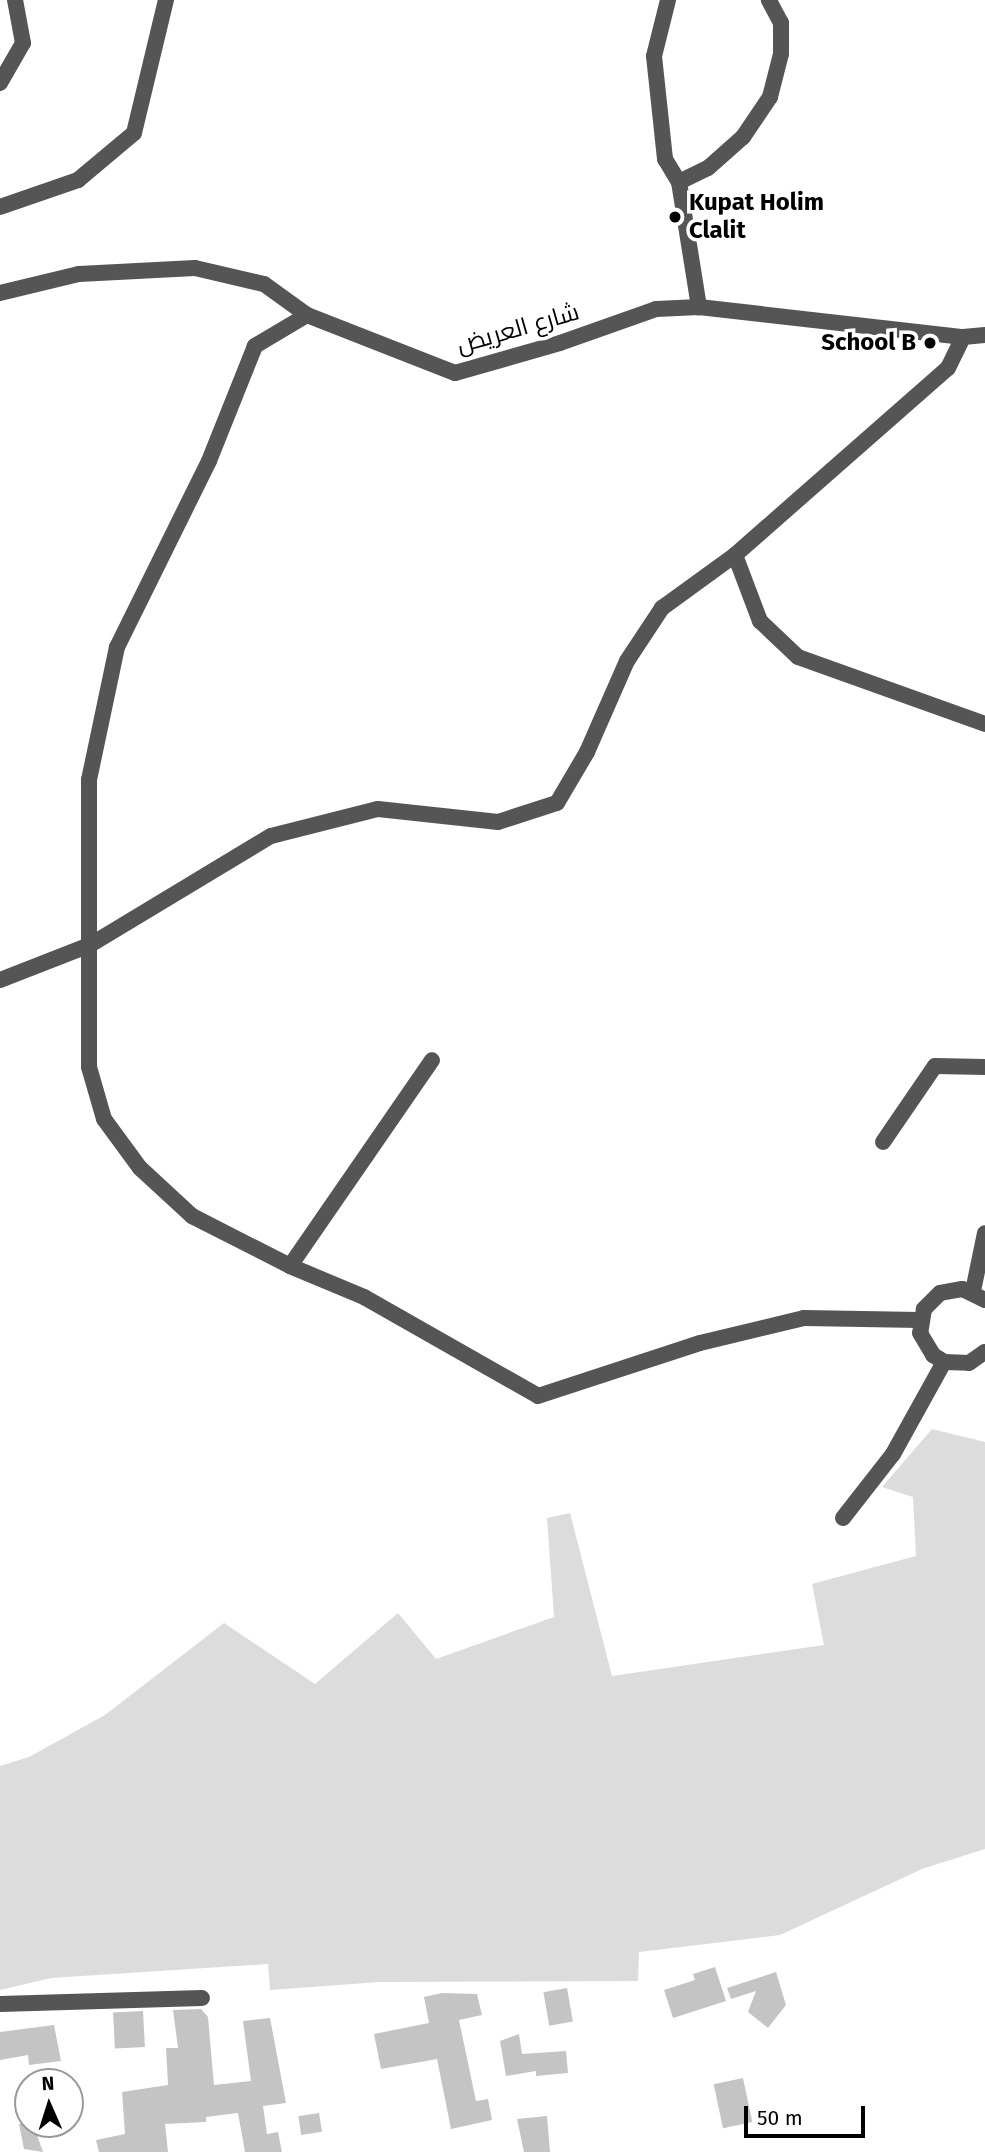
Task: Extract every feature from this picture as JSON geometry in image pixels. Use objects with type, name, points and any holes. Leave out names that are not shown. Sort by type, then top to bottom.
[{"type":"street","points":[[0,83],[23,43],[15,0]]},
{"type":"street","points":[[0,207],[78,180],[134,133],[166,0]]},
{"type":"street","points":[[668,0],[654,57],[665,159],[679,182],[699,307]]},
{"type":"street","points":[[679,182],[708,168],[743,137],[770,97],[781,54],[781,23],[769,0]]},
{"type":"street","name":"شارع العريض","points":[[0,293],[79,274],[195,268],[264,284],[307,315],[455,373],[560,343],[656,309],[699,307],[963,337],[985,335]]},
{"type":"street","points":[[307,315],[255,346],[209,461],[117,647],[89,780],[89,1067],[104,1119],[140,1168],[192,1216],[290,1266],[364,1297],[538,1396],[700,1343],[804,1318],[920,1320]]},
{"type":"street","points":[[0,980],[90,945],[271,836],[378,809],[498,822],[557,803],[587,752],[627,661],[662,608],[735,555],[948,368],[963,337]]},
{"type":"street","points":[[735,555],[760,621],[798,657],[985,724]]},
{"type":"street","points":[[290,1266],[432,1060]]},
{"type":"street","points":[[883,1142],[935,1066],[985,1067]]},
{"type":"street","points":[[985,1233],[979,1296],[940,1293],[920,1320],[925,1345],[944,1362],[969,1363],[985,1352]]},
{"type":"street","points":[[844,1518],[892,1454],[944,1362]]},
{"type":"street","points":[[0,2004],[202,1998]]},
{"type":"shaded area","points":[[932,1429],[985,1442],[985,1849],[922,1869],[780,1935],[639,1952],[638,1981],[380,1982],[270,1990],[268,1964],[51,1978],[0,1990],[0,1766],[29,1757],[105,1715],[224,1623],[315,1684],[398,1613],[436,1659],[554,1617],[547,1518],[570,1513],[612,1676],[824,1645],[812,1584],[916,1556],[913,1497],[882,1487]]},
{"type":"building","points":[[715,1967],[726,2001],[673,2018],[664,1990],[695,1980],[693,1974]]},
{"type":"building","points":[[776,1972],[786,2005],[768,2028],[748,2012],[756,1991],[731,1999],[727,1988]]},
{"type":"building","points":[[567,1988],[573,2021],[549,2026],[543,1992]]},
{"type":"building","points":[[442,1993],[477,1994],[482,2015],[459,2020],[476,2101],[488,2099],[492,2120],[451,2129],[437,2059],[381,2069],[374,2034],[429,2023],[424,1997]]},
{"type":"building","points":[[201,2009],[208,2017],[214,2085],[251,2081],[243,2021],[270,2018],[286,2103],[263,2106],[267,2134],[278,2132],[282,2152],[245,2152],[238,2113],[206,2117],[206,2122],[165,2124],[168,2152],[99,2152],[96,2140],[125,2134],[122,2092],[168,2085],[166,2048],[178,2048],[173,2010]]},
{"type":"building","points":[[143,2011],[145,2047],[115,2049],[113,2013]]},
{"type":"building","points":[[54,2025],[61,2061],[29,2065],[28,2055],[0,2060],[0,2032]]},
{"type":"building","points":[[519,2034],[522,2054],[566,2051],[568,2073],[536,2076],[536,2071],[506,2076],[500,2041]]},
{"type":"building","points":[[743,2078],[752,2122],[723,2128],[714,2084]]},
{"type":"building","points":[[319,2113],[322,2132],[301,2135],[298,2116]]},
{"type":"building","points":[[547,2116],[550,2152],[524,2152],[517,2119]]},
{"type":"building","points":[[22,2138],[38,2138],[43,2152],[24,2149]]},
{"type":"place","name":"Kupat Holim Clalit","points":[[675,217]]},
{"type":"place","name":"School B","points":[[930,343]]}]
